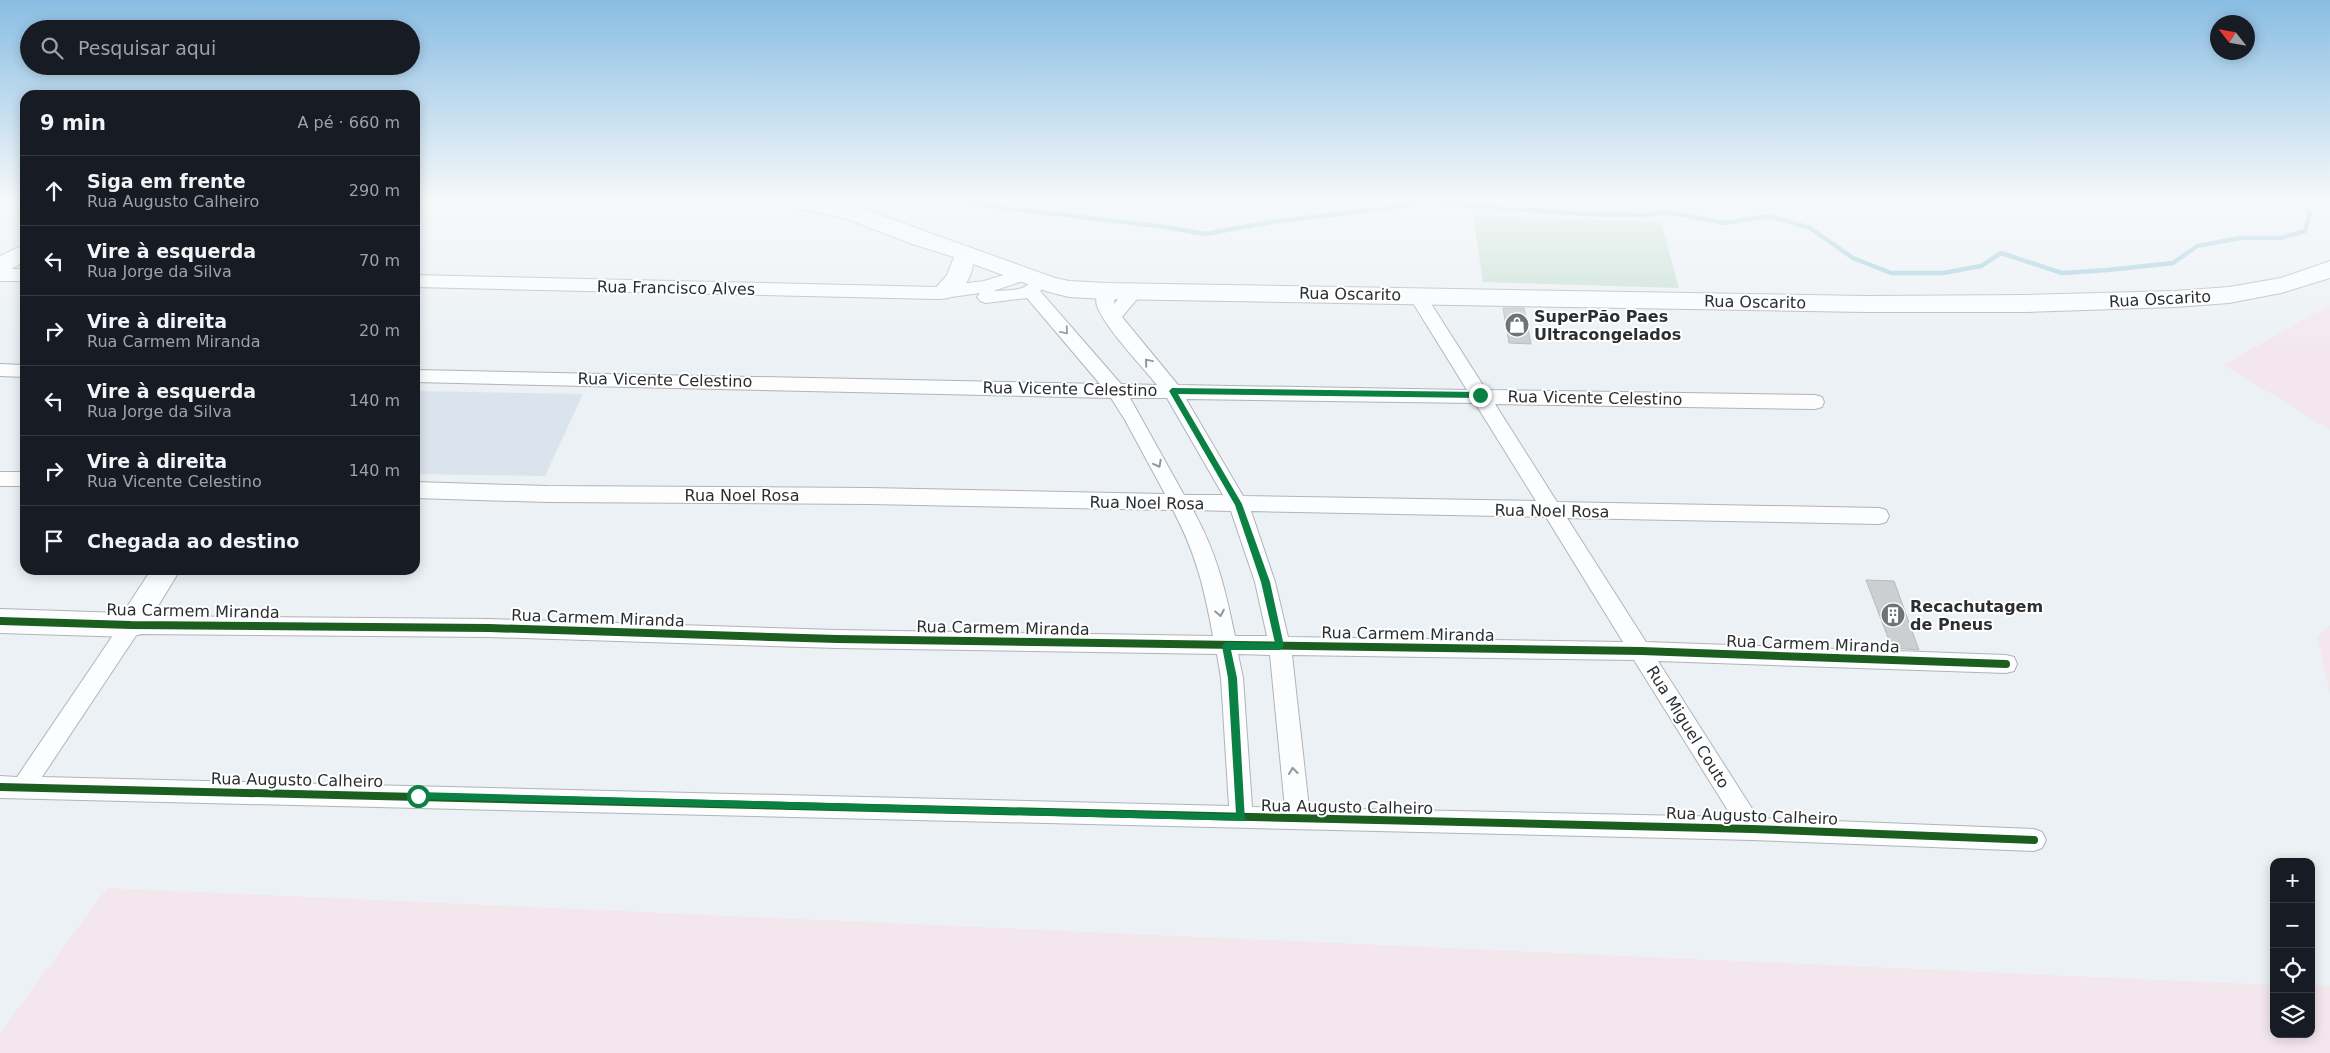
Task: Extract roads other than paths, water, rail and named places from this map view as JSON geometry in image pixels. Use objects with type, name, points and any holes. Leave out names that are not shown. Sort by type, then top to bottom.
[{"type":"main road","name":"Rua Oscarito","points":[[939,249],[962,262],[1057,295],[1096,291],[1975,305],[2081,303],[2217,296],[2277,286],[2316,276],[2330,269]]},
{"type":"main road","name":"Rua Oscarito","points":[[955,249],[968,253],[1025,285]]},
{"type":"main road","points":[[0,266],[20,254]]},
{"type":"main road","points":[[941,293],[957,281],[962,262]]},
{"type":"main road","points":[[131,625],[163,575]]},
{"type":"main road","name":"Rua Carmem Miranda","points":[[0,621],[131,625]]},
{"type":"street","points":[[0,275],[20,275]]},
{"type":"street","name":"Rua Francisco Alves","points":[[420,282],[941,293],[1025,285]]},
{"type":"street","name":"Rua Francisco Alves","points":[[941,293],[963,297],[1025,285]]},
{"type":"street","points":[[1025,285],[1116,391],[1133,417],[1200,542],[1214,583],[1232,678],[1241,818]]},
{"type":"street","points":[[1096,291],[1112,317],[1172,391],[1238,504],[1265,582],[1280,646],[1298,820]]},
{"type":"street","points":[[1112,317],[1134,292]]},
{"type":"street","name":"Rua Miguel Couto","points":[[1416,295],[1752,829]]},
{"type":"street","points":[[0,370],[20,371]]},
{"type":"street","name":"Rua Vicente Celestino","points":[[420,376],[1116,391],[1480,395],[1815,402]]},
{"type":"street","points":[[0,479],[20,479]]},
{"type":"street","name":"Rua Noel Rosa","points":[[420,490],[1879,516]]},
{"type":"street","points":[[23,787],[131,625]]},
{"type":"street","name":"Rua Carmem Miranda","points":[[131,625],[489,628],[837,639],[1640,651],[2006,664]]},
{"type":"street","name":"Rua Augusto Calheiro","points":[[0,787],[1298,820],[1752,829],[2034,840]]},
{"type":"waterway","points":[[1840,249],[1853,258],[1891,273],[1943,273],[1981,266],[2001,253],[2062,273],[2108,270],[2173,263],[2193,249]]},
{"type":"place","name":"SuperPão Paes Ultracongelados","points":[[1517,325]]},
{"type":"place","name":"Recachutagem de Pneus","points":[[1893,615]]}]
